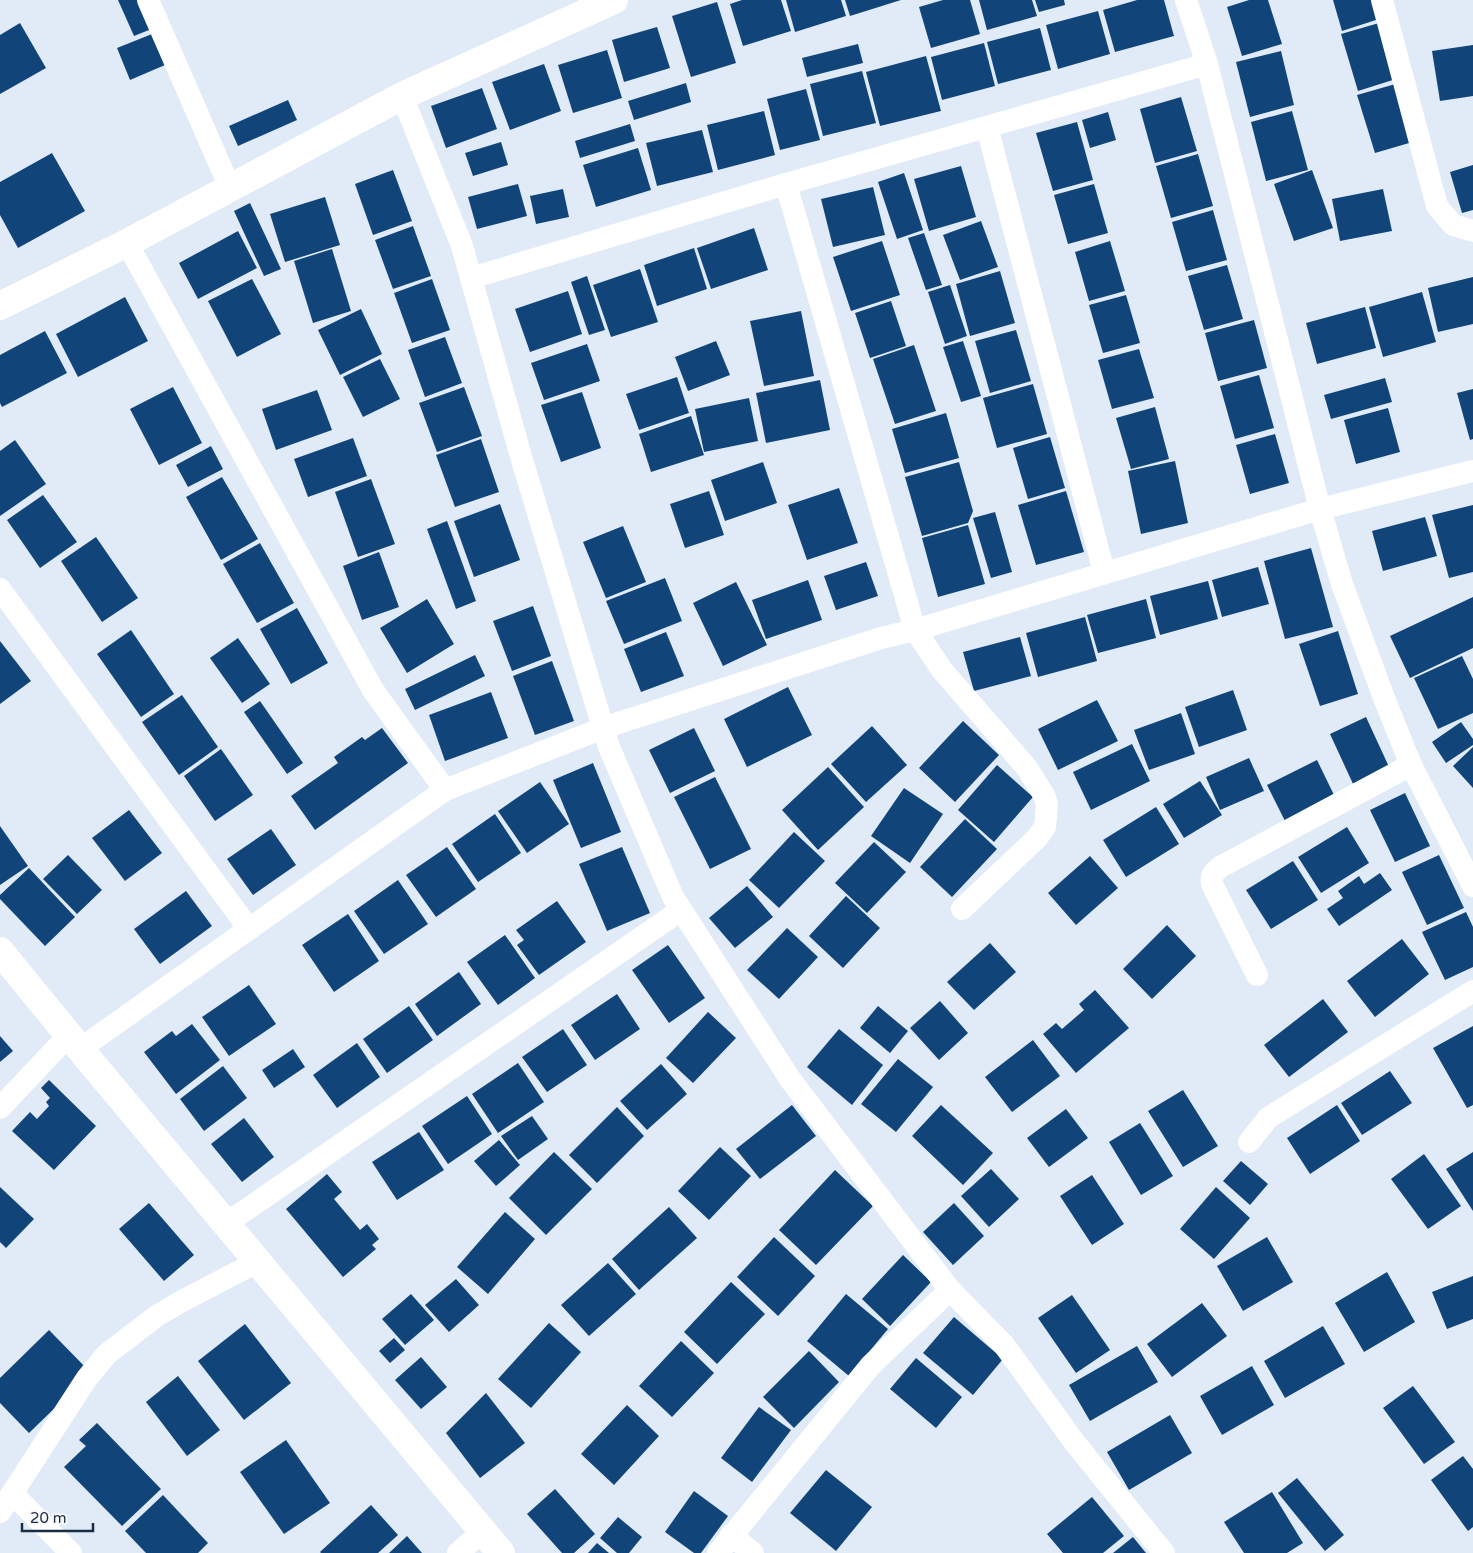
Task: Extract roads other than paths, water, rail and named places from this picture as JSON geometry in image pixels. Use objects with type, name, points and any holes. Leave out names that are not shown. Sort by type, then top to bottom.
[{"type":"main road","points":[[0,306],[127,243],[402,96],[614,0]]},
{"type":"main road","points":[[0,951],[501,1553]]},
{"type":"street","points":[[148,0],[230,188]]},
{"type":"street","points":[[1186,0],[1207,64],[1320,509],[1345,592],[1411,765],[1473,886]]},
{"type":"street","points":[[1389,1],[1437,206],[1453,225],[1473,231]]},
{"type":"street","points":[[471,278],[786,184],[1207,64]]},
{"type":"street","points":[[402,96],[462,246],[522,460],[609,748],[670,888],[682,910],[790,1079],[950,1290],[1004,1345],[1075,1443],[1164,1553]]},
{"type":"street","points":[[987,127],[1104,572]]},
{"type":"street","points":[[786,184],[915,630],[942,670],[1027,768],[1044,795],[1047,804],[1046,827],[1037,838],[962,909]]},
{"type":"street","points":[[127,243],[373,690],[445,790]]},
{"type":"street","points":[[0,1108],[74,1042],[249,929],[445,790],[603,728],[881,638],[915,630],[1320,509],[1473,471]]},
{"type":"street","points":[[0,589],[249,929]]},
{"type":"street","points":[[1257,975],[1212,884],[1211,878],[1213,873],[1252,849],[1411,765]]},
{"type":"street","points":[[227,1223],[682,910]]},
{"type":"street","points":[[1249,1142],[1268,1118],[1473,991]]},
{"type":"street","points":[[0,1512],[82,1385],[107,1354],[158,1315],[258,1262]]},
{"type":"street","points":[[718,1553],[871,1365],[950,1290]]},
{"type":"street","points":[[12,1493],[71,1553]]},
{"type":"street","points":[[458,1553],[483,1531]]},
{"type":"street","points":[[731,1535],[753,1553]]}]
